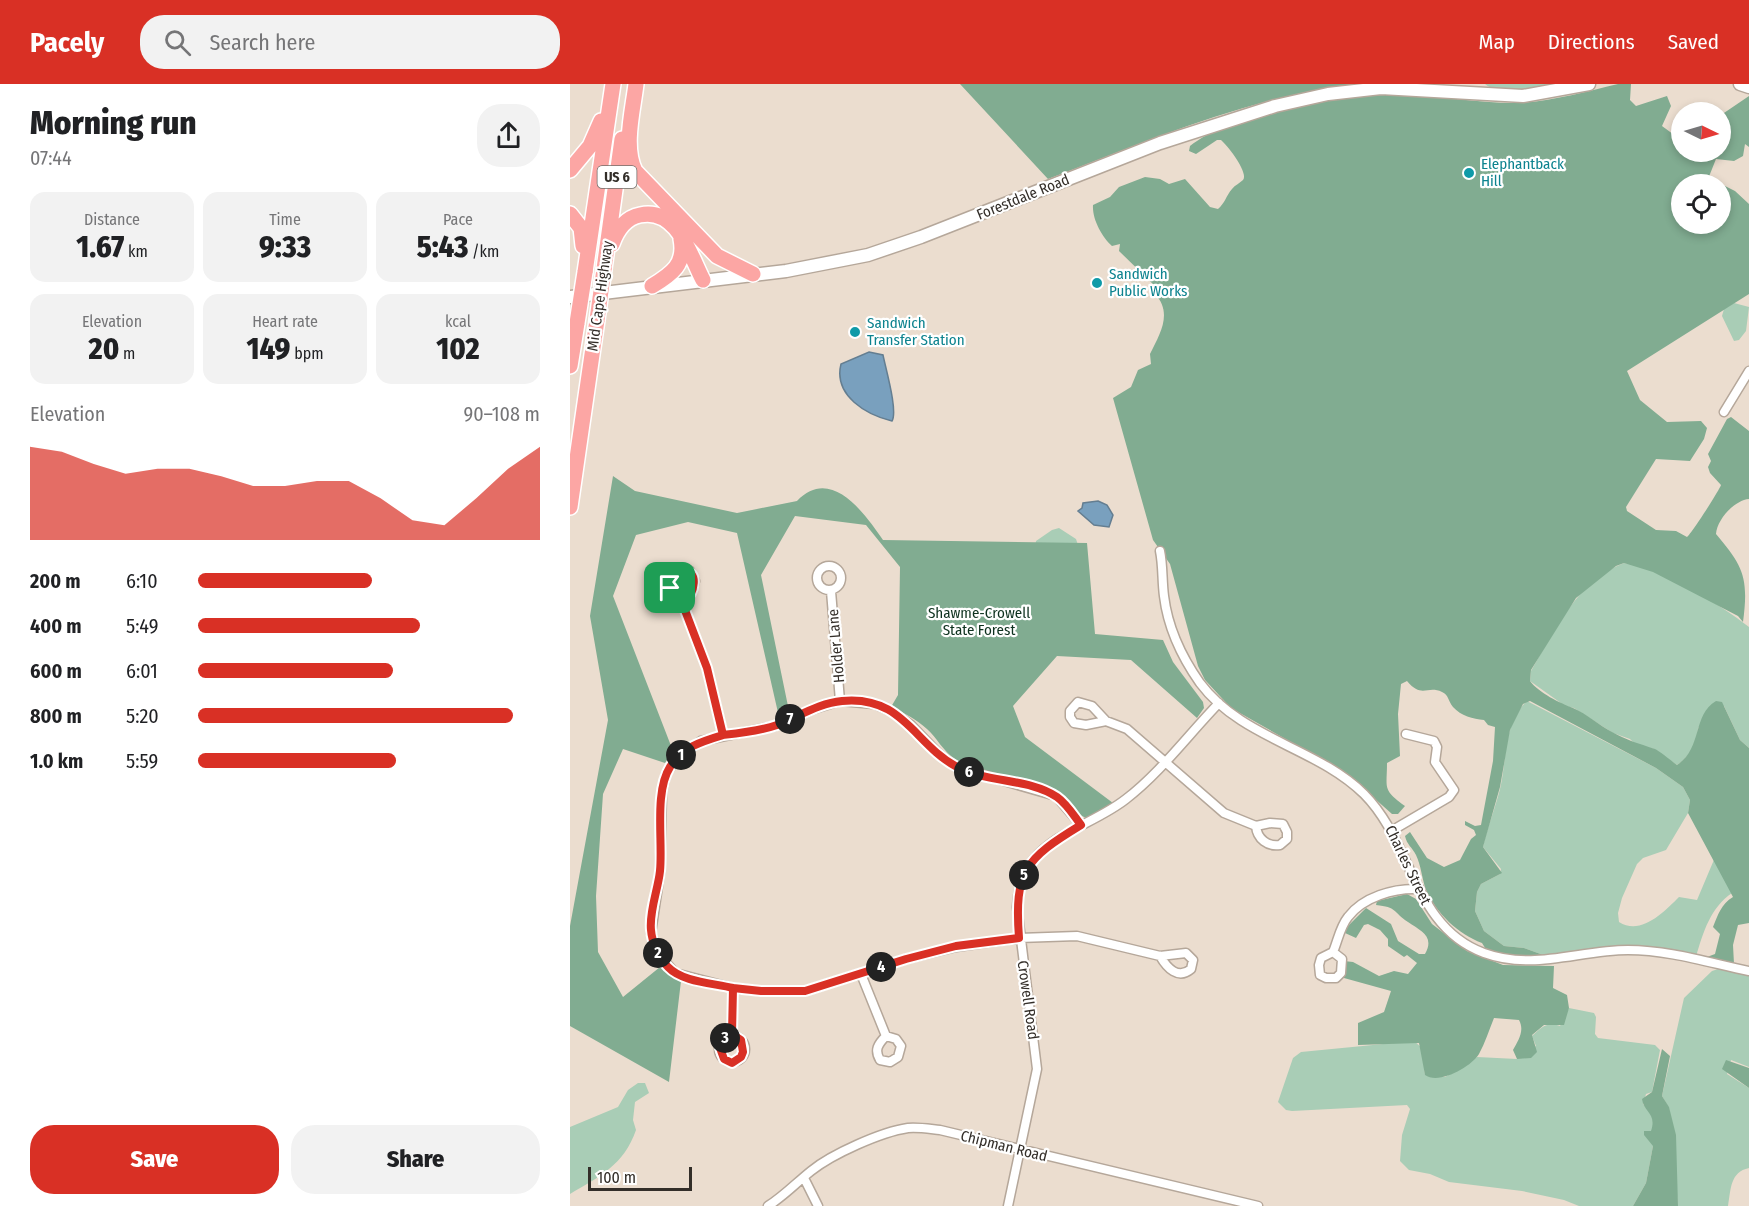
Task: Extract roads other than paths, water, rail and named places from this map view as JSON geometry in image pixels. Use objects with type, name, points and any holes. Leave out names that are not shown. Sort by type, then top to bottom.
[{"type":"highway","name":"Mid Cape Highway","points":[[570,507],[630,84]]},
{"type":"highway","points":[[636,84],[630,146],[632,165],[685,232],[706,279]]},
{"type":"highway","name":"Mid Cape Highway","points":[[570,366],[613,86]]},
{"type":"highway","points":[[570,170],[595,137],[613,86]]},
{"type":"highway","points":[[570,214],[581,228],[585,272]]},
{"type":"highway","points":[[604,270],[615,236],[632,218],[645,214],[659,216],[685,232],[721,260],[753,274]]},
{"type":"highway","points":[[652,286],[672,273],[679,263],[685,232]]},
{"type":"main road","name":"Forestdale Road","points":[[570,297],[840,262],[896,246],[1160,143],[1275,106],[1359,90],[1471,89],[1544,94],[1589,84]]},
{"type":"main road","points":[[1740,84],[1749,87]]},
{"type":"street","points":[[1724,412],[1749,371]]},
{"type":"street","name":"Charles Street","points":[[1160,551],[1170,627],[1189,667],[1219,703],[1252,728],[1342,776],[1364,794],[1393,830],[1418,889],[1447,931],[1472,948],[1505,959],[1532,961],[1610,950],[1638,950],[1749,970]]},
{"type":"street","name":"Holder Lane","points":[[831,591],[840,701]]},
{"type":"street","points":[[683,605],[707,668],[723,735]]},
{"type":"street","points":[[1081,825],[1056,796],[966,771],[938,753],[911,725],[891,711],[874,704],[840,701],[814,709],[776,726],[701,741],[677,758],[666,774],[662,801],[660,873],[650,926],[658,953],[675,973],[733,988],[761,991],[805,991],[906,959],[956,946],[1019,938],[1077,936],[1160,956]]},
{"type":"street","name":"Crowell Road","points":[[1008,1206],[1022,1151],[1037,1069],[1019,938],[1018,892],[1026,871],[1047,846],[1126,799],[1165,763],[1219,703]]},
{"type":"street","points":[[1106,721],[1127,729],[1224,813],[1256,826]]},
{"type":"street","points":[[1393,830],[1449,797],[1454,789],[1435,762],[1437,747],[1434,741],[1406,734]]},
{"type":"street","points":[[1333,952],[1347,918],[1362,904],[1390,892],[1418,889]]},
{"type":"street","points":[[861,974],[886,1036]]},
{"type":"street","points":[[732,1034],[733,988]]},
{"type":"street","name":"Chipman Road","points":[[768,1206],[786,1195],[804,1178],[831,1159],[888,1133],[909,1128],[940,1130],[1258,1206]]},
{"type":"street","points":[[804,1178],[818,1206]]},
{"type":"water","points":[[869,352],[883,355],[893,400],[892,421],[863,409],[847,395],[842,386],[841,364]]},
{"type":"water","points":[[1098,501],[1107,505],[1113,515],[1109,527],[1094,525],[1078,511],[1082,508],[1083,503]]},
{"type":"place","name":"Elephantback Hill","points":[[1469,173]]},
{"type":"place","name":"Sandwich Public Works","points":[[1097,283]]},
{"type":"place","name":"Sandwich Transfer Station","points":[[855,332]]},
{"type":"park label","name":"Shawme-Crowell State Forest","points":[[979,622]]}]
